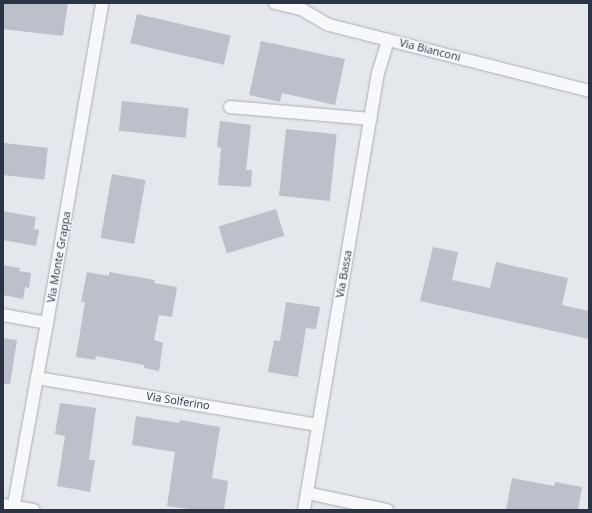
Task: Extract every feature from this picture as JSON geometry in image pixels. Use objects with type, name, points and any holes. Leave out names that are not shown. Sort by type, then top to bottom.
[{"type":"street","name":"Via Monte Grappa","points":[[10,507],[37,378],[102,3]]},
{"type":"street","name":"Via Bianconi","points":[[275,3],[301,9],[329,25],[589,90]]},
{"type":"street","name":"Via Bassa","points":[[304,510],[378,73],[388,40]]},
{"type":"street","points":[[230,107],[370,119]]},
{"type":"street","points":[[3,316],[47,323]]},
{"type":"street","name":"Via Solferino","points":[[37,378],[318,425]]},
{"type":"street","points":[[307,492],[387,510]]},
{"type":"street","points":[[10,507],[34,510]]},
{"type":"building","points":[[3,3],[68,3],[63,36],[3,29]]},
{"type":"building","points":[[137,14],[231,36],[224,65],[130,43]]},
{"type":"building","points":[[261,41],[345,59],[335,105],[282,93],[280,102],[249,95]]},
{"type":"building","points":[[122,101],[189,108],[185,138],[119,131]]},
{"type":"building","points":[[220,121],[251,125],[246,170],[252,170],[251,187],[218,185],[221,148],[217,147]]},
{"type":"building","points":[[286,129],[337,134],[330,201],[279,196]]},
{"type":"building","points":[[3,143],[48,148],[44,180],[3,175]]},
{"type":"building","points":[[112,174],[145,180],[134,244],[101,238]]},
{"type":"building","points":[[276,209],[284,236],[227,253],[219,227]]},
{"type":"building","points":[[3,211],[36,217],[34,229],[39,230],[36,246],[3,240]]},
{"type":"building","points":[[433,247],[458,252],[452,280],[490,288],[496,262],[568,278],[562,305],[589,311],[589,339],[420,301]]},
{"type":"building","points":[[3,265],[20,268],[19,271],[31,273],[29,288],[25,287],[23,299],[3,295]]},
{"type":"building","points":[[87,272],[109,276],[109,272],[155,280],[154,283],[177,287],[172,317],[159,315],[154,340],[163,343],[159,371],[144,368],[144,365],[96,356],[95,360],[76,357],[85,302],[81,302]]},
{"type":"building","points":[[286,302],[320,307],[316,329],[306,328],[298,377],[268,372],[274,340],[280,341]]},
{"type":"building","points":[[3,338],[17,340],[10,384],[3,384]]},
{"type":"building","points":[[60,403],[96,408],[89,460],[95,460],[90,492],[57,486],[65,436],[55,434]]},
{"type":"building","points":[[136,416],[179,423],[180,420],[220,427],[212,478],[228,481],[224,510],[196,510],[167,506],[175,452],[132,445]]},
{"type":"building","points":[[512,478],[554,486],[555,482],[582,487],[578,510],[506,510]]}]
